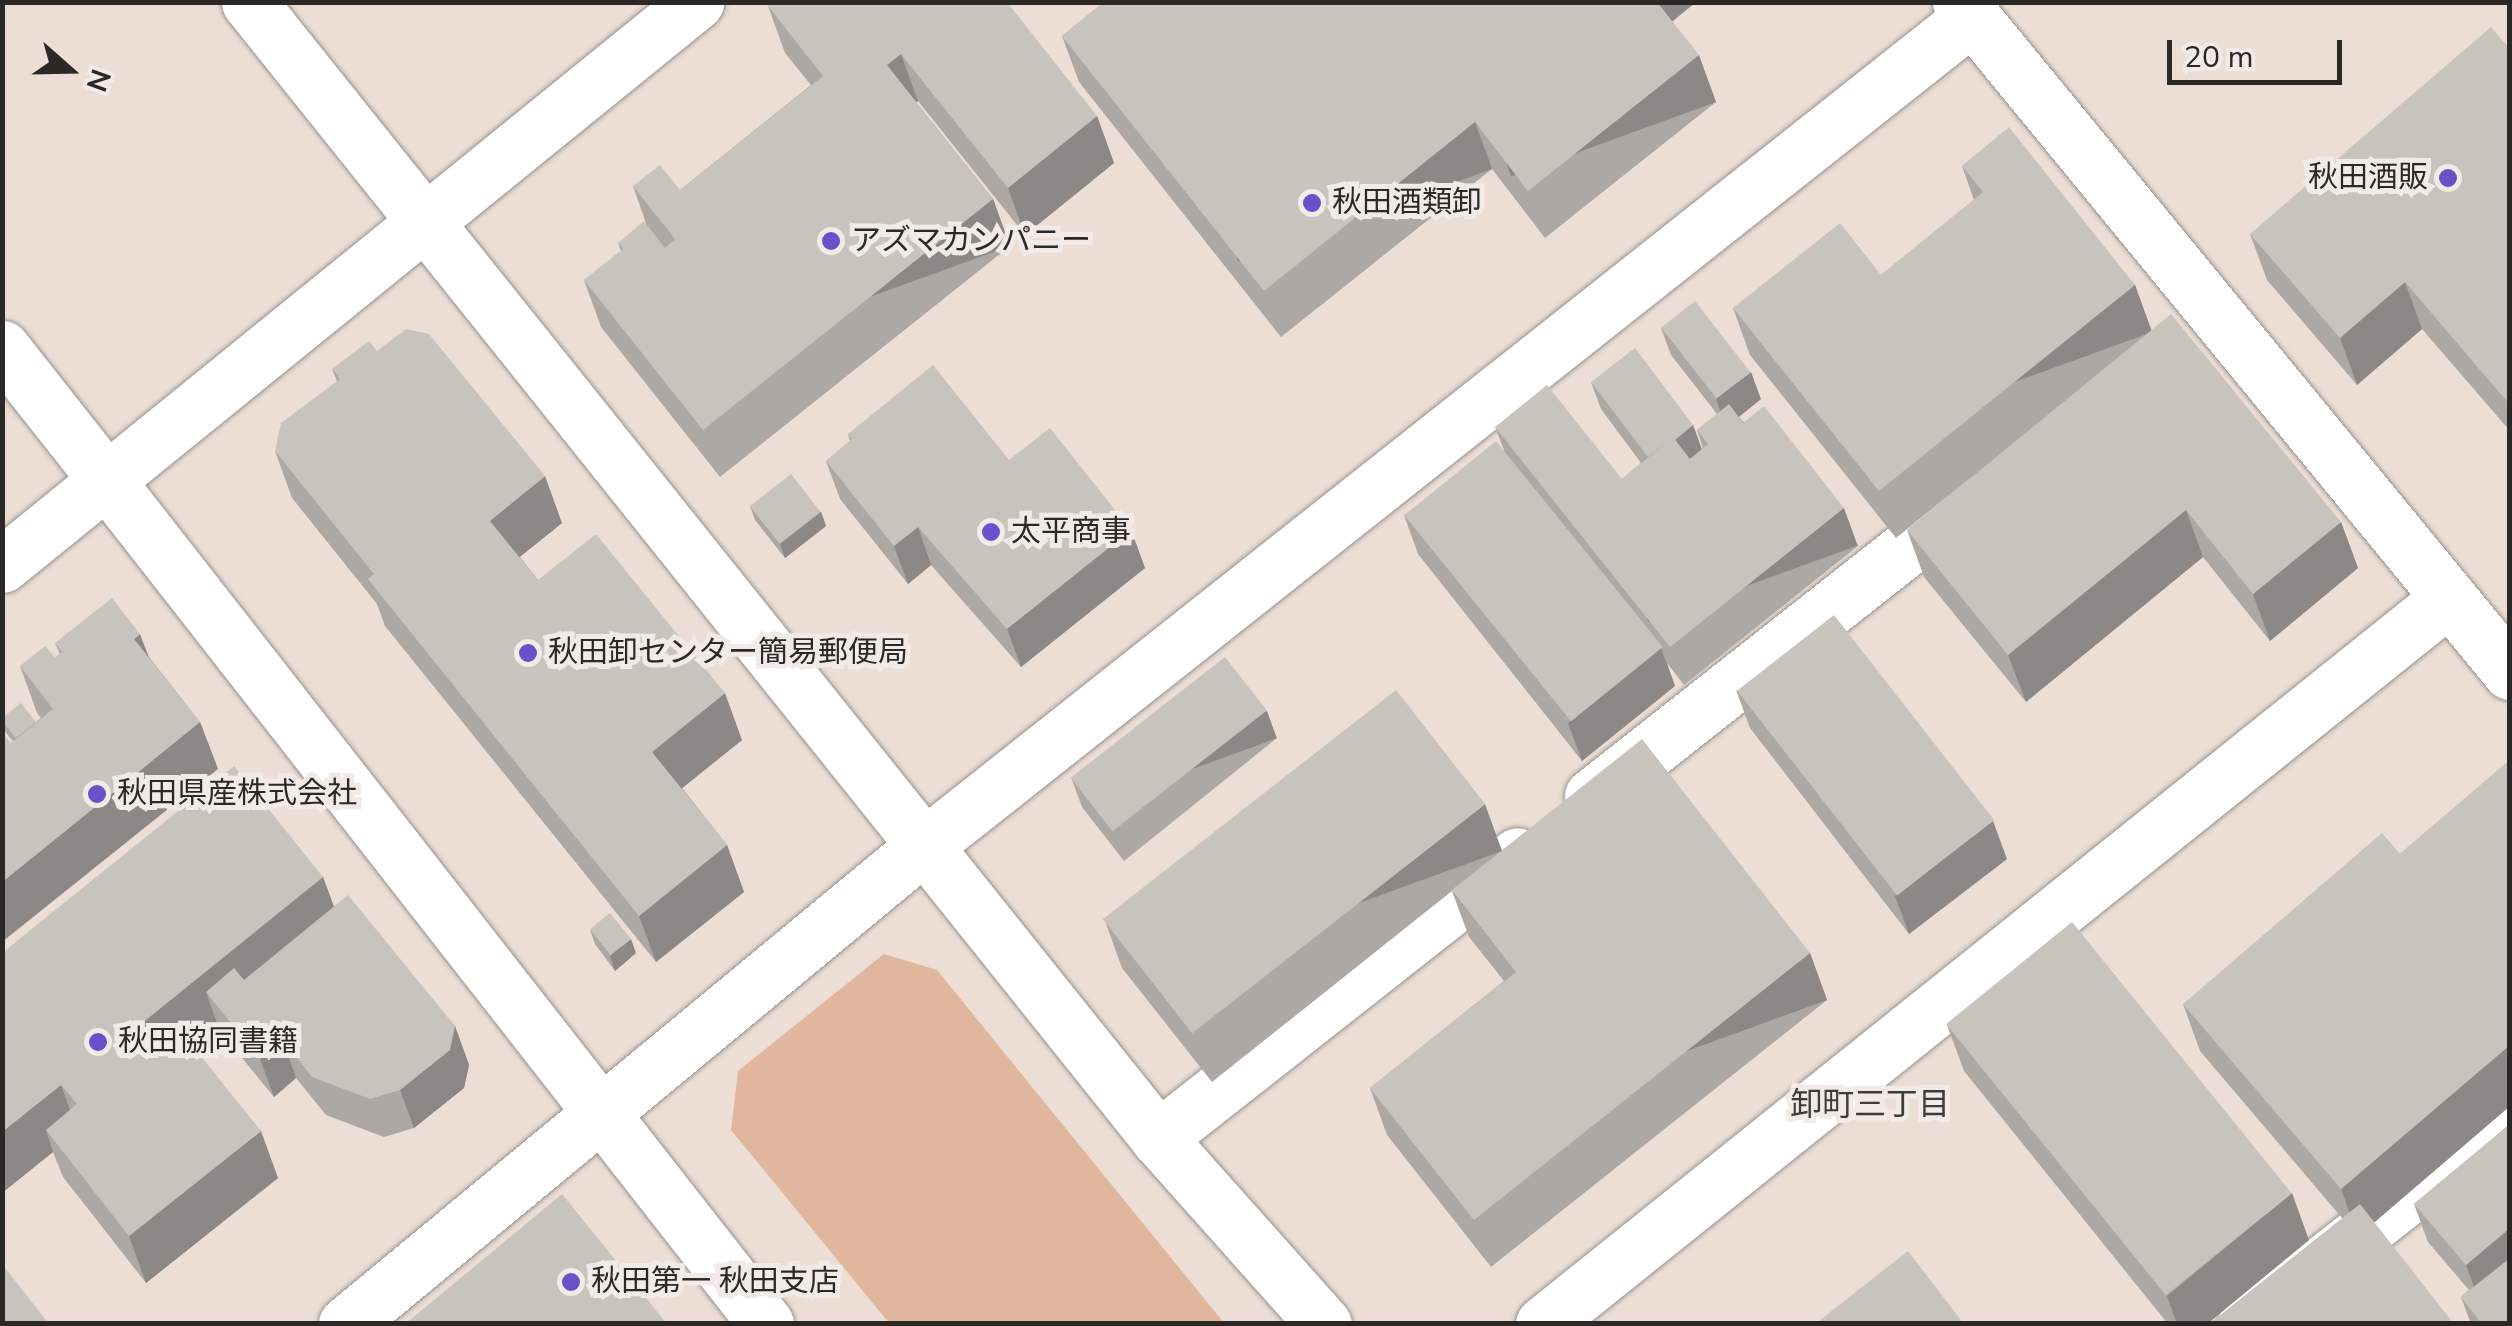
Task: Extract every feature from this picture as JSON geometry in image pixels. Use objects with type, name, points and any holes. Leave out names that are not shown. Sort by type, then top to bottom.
[{"type":"street","points":[[249,2],[1158,1138],[1324,1324]]},
{"type":"street","points":[[2,565],[422,220],[696,2]]},
{"type":"street","points":[[346,1324],[604,1116],[924,846],[1966,10],[2510,672]]},
{"type":"street","points":[[2164,345],[2211,309]]},
{"type":"street","points":[[2,348],[766,1324]]},
{"type":"street","points":[[1158,1138],[2010,467]]},
{"type":"street","points":[[1543,1324],[2448,598]]},
{"type":"street","points":[[2244,1324],[2510,1116]]},
{"type":"shaded area","points":[[3,3],[2509,3],[2509,1323],[3,1323]]},
{"type":"shaded area","points":[[884,954],[937,970],[1224,1323],[889,1323],[731,1130],[738,1071]]},
{"type":"building","name":"アズマカンパニー","points":[[772,2],[1007,2],[1097,116],[1008,188],[901,54],[887,65],[993,199],[703,430],[584,280],[623,249],[618,243],[644,221],[665,248],[675,239],[633,186],[660,165],[680,190],[823,76],[768,6]]},
{"type":"building","name":"秋田酒類卸","points":[[1104,2],[1657,2],[1699,55],[1528,191],[1475,122],[1264,291],[1062,36]]},
{"type":"building","name":"秋田酒販","points":[[2491,27],[2510,49],[2510,405],[2405,282],[2340,338],[2250,234]]},
{"type":"building","points":[[2009,127],[2135,285],[1879,491],[1733,308],[1840,223],[1881,275],[1983,192],[1962,166]]},
{"type":"building","points":[[1695,301],[1750,372],[1717,398],[1661,327]]},
{"type":"building","points":[[2171,314],[2341,522],[2253,594],[2186,510],[2008,655],[1907,530]]},
{"type":"building","points":[[406,329],[429,334],[545,476],[490,521],[538,580],[596,534],[725,693],[652,752],[727,845],[639,916],[368,579],[374,574],[275,451],[281,423],[340,379],[332,369],[369,341],[377,351]]},
{"type":"building","points":[[1635,348],[1693,425],[1648,457],[1591,382]]},
{"type":"building","name":"太平商事","points":[[933,365],[1009,460],[1050,428],[1131,530],[1007,629],[918,527],[894,546],[826,461],[852,439],[848,434]]},
{"type":"building","points":[[1547,385],[1622,479],[1673,437],[1690,459],[1708,444],[1697,430],[1729,404],[1743,423],[1764,406],[1844,508],[1670,647],[1495,427]]},
{"type":"building","points":[[1496,441],[1663,647],[1571,721],[1404,515]]},
{"type":"building","points":[[791,474],[821,512],[780,544],[750,506]]},
{"type":"building","points":[[112,598],[140,634],[134,639],[200,722],[2,882],[2,738],[5,736],[11,743],[53,709],[20,666],[45,646],[55,658],[62,652],[55,643]]},
{"type":"building","points":[[1834,615],[1994,820],[1897,896],[1737,691]]},
{"type":"building","points":[[1225,657],[1267,711],[1112,831],[1071,778]]},
{"type":"building","points":[[1396,690],[1485,804],[1192,1033],[1103,919]]},
{"type":"building","points":[[21,703],[36,722],[16,738],[2,718]]},
{"type":"building","points":[[1642,739],[1810,953],[1474,1220],[1370,1088],[1516,972],[1452,890]]},
{"type":"building","points":[[2510,760],[2510,1045],[2341,1189],[2183,1004],[2382,833],[2400,854]]},
{"type":"building","name":"秋田協同書籍","points":[[234,766],[323,877],[131,1032],[144,1049],[175,1024],[261,1131],[129,1236],[46,1130],[77,1104],[61,1085],[2,1132],[2,953]]},
{"type":"building","points":[[348,895],[455,1026],[450,1050],[400,1090],[370,1099],[312,1077],[283,1040],[260,1059],[206,992],[234,968],[244,980]]},
{"type":"building","points":[[610,913],[631,939],[611,955],[590,929]]},
{"type":"building","points":[[2072,922],[2292,1193],[2166,1295],[1946,1024]]},
{"type":"building","points":[[2510,1124],[2510,1228],[2466,1265],[2414,1204]]},
{"type":"building","points":[[562,1194],[667,1324],[405,1324]]},
{"type":"building","points":[[2360,1204],[2454,1324],[2209,1324]]},
{"type":"building","points":[[1908,1251],[1964,1324],[1815,1324]]},
{"type":"building","points":[[2510,1258],[2510,1324],[2482,1324],[2461,1297]]},
{"type":"building","points":[[2,1264],[49,1324],[2,1324]]},
{"type":"place","name":"秋田酒販","points":[[2448,178]]},
{"type":"place","name":"秋田酒類卸","points":[[1312,203]]},
{"type":"place","name":"アズマカンパニー","points":[[831,241]]},
{"type":"place","name":"太平商事","points":[[991,532]]},
{"type":"place","name":"秋田卸センター簡易郵便局","points":[[528,653]]},
{"type":"place","name":"秋田県産株式会社","points":[[97,794]]},
{"type":"place","name":"秋田協同書籍","points":[[98,1042]]},
{"type":"place","name":"秋田第一 秋田支店","points":[[571,1282]]},
{"type":"district","name":"卸町三丁目","points":[[1870,1105]]}]
